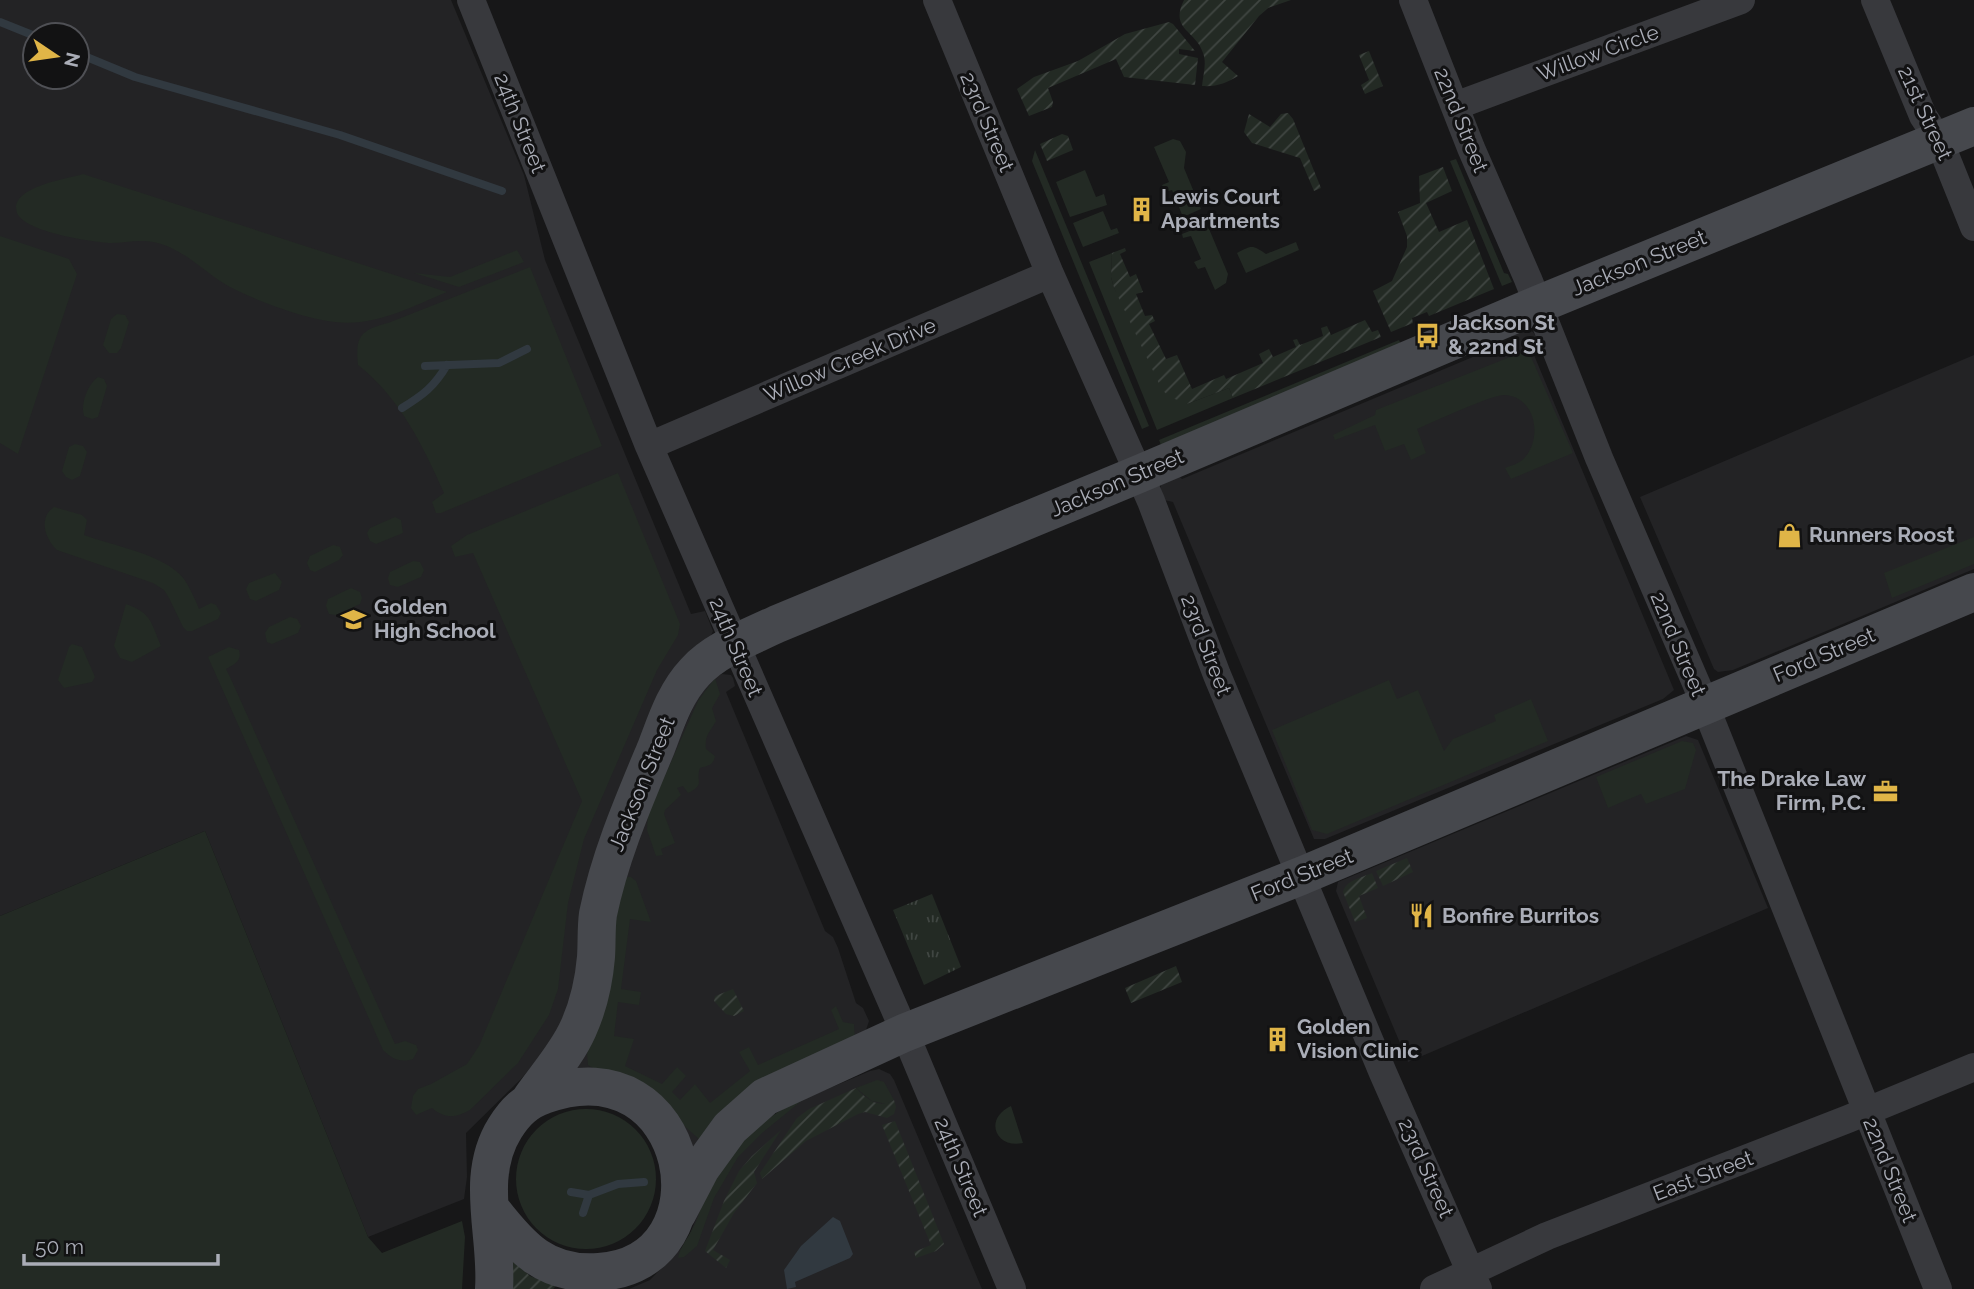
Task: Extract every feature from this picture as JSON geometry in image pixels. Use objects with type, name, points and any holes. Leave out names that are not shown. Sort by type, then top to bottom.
[{"type":"main road","name":"Jackson Street","points":[[530,1100],[572,1040],[585,1010],[592,983],[597,918],[607,874],[617,842],[672,709],[684,685],[696,671],[736,644],[777,624],[1538,305],[1974,126]]},
{"type":"main road","name":"Ford Street","points":[[677,1214],[701,1168],[730,1128],[765,1097],[905,1033],[1301,876],[1974,592]]},
{"type":"main road","points":[[494,1289],[495,1267],[488,1188],[495,1144],[512,1117],[530,1100],[561,1088],[596,1085],[624,1093],[648,1107],[666,1128],[679,1159],[680,1189],[677,1214],[665,1238],[651,1254],[581,1289]]},
{"type":"main road","points":[[491,1209],[528,1253],[561,1270],[586,1273],[615,1271]]},
{"type":"street","name":"24th Street","points":[[471,0],[649,446],[905,1033],[1012,1289]]},
{"type":"street","name":"23rd Street","points":[[936,0],[1050,274],[1139,474],[1217,675],[1383,1073],[1475,1280]]},
{"type":"street","name":"22nd Street","points":[[1413,0],[1599,458],[1704,706],[1938,1289]]},
{"type":"street","name":"Willow Circle","points":[[1455,106],[1741,0]]},
{"type":"street","name":"21st Street","points":[[1875,0],[1923,116],[1939,141],[1974,227]]},
{"type":"street","name":"Willow Creek Drive","points":[[649,446],[1050,274]]},
{"type":"street","name":"East Street","points":[[1434,1289],[1475,1280],[1547,1236],[1974,1067]]},
{"type":"shaded area","name":"Golden High School","points":[[0,0],[451,0],[524,175],[545,260],[691,614],[705,611],[713,631],[577,966],[572,996],[552,1042],[521,1079],[466,1133],[467,1177],[464,1199],[368,1237],[205,831],[0,916]]},
{"type":"shaded area","points":[[1527,330],[1533,332],[1537,338],[1534,355],[1674,690],[1663,699],[1325,839],[1314,839],[1173,502],[1164,500],[1161,485],[1179,476],[1182,479],[1511,341],[1511,336]]},
{"type":"shaded area","points":[[1974,355],[1974,569],[1733,670],[1718,672],[1714,669],[1640,497]]},
{"type":"shaded area","points":[[722,674],[731,675],[733,678],[735,686],[726,692],[825,931],[833,937],[838,948],[856,1003],[863,1008],[869,1021],[865,1033],[692,1151],[576,1069],[621,882],[653,799],[698,696]]},
{"type":"shaded area","points":[[1686,736],[1698,740],[1768,908],[1408,1062],[1336,891],[1338,882]]},
{"type":"shaded area","points":[[879,1069],[890,1074],[894,1080],[982,1289],[629,1289],[650,1280],[686,1243],[708,1190],[774,1115],[799,1101]]},
{"type":"shaded area","points":[[833,1217],[840,1221],[853,1254],[850,1258],[795,1282],[796,1287],[787,1289],[784,1270],[801,1246]]},
{"type":"green space","points":[[1184,0],[1291,0],[1268,8],[1259,16],[1222,62],[1238,76],[1221,84],[1202,86],[1204,57],[1200,45],[1182,24],[1180,10]]},
{"type":"green space","points":[[1169,22],[1195,51],[1179,49],[1179,54],[1198,58],[1195,85],[1124,77],[1116,59],[1048,88],[1052,107],[1029,116],[1017,89],[1034,77],[1078,61],[1125,34]]},
{"type":"green space","points":[[1369,51],[1383,86],[1365,94],[1361,85],[1369,80],[1359,55]]},
{"type":"green space","points":[[1288,113],[1293,119],[1321,188],[1314,191],[1300,158],[1252,143],[1244,132],[1249,114],[1270,127],[1281,114]]},
{"type":"green space","points":[[1062,134],[1068,136],[1073,150],[1047,161],[1040,144]]},
{"type":"green space","points":[[1173,139],[1180,141],[1186,152],[1184,168],[1201,209],[1183,217],[1172,190],[1165,192],[1162,185],[1169,182],[1154,147]]},
{"type":"green space","points":[[1035,150],[1149,426],[1142,429],[1032,161]]},
{"type":"green space","points":[[1456,159],[1504,273],[1508,274],[1512,282],[1502,286],[1450,161]]},
{"type":"green space","points":[[1443,167],[1452,191],[1426,203],[1439,232],[1467,220],[1494,289],[1429,316],[1427,312],[1412,318],[1413,323],[1391,332],[1373,291],[1392,281],[1407,247],[1407,236],[1398,212],[1420,203],[1419,176]]},
{"type":"green space","points":[[1085,170],[1096,197],[1104,194],[1107,205],[1070,217],[1056,182]]},
{"type":"green space","points":[[83,174],[447,292],[379,319],[350,323],[322,320],[281,309],[242,293],[164,245],[147,241],[111,243],[75,238],[32,226],[17,213],[17,204],[21,197],[30,191]]},
{"type":"green space","points":[[1103,211],[1111,230],[1117,228],[1119,233],[1083,247],[1073,223]]},
{"type":"green space","points":[[1207,224],[1228,274],[1226,283],[1215,290],[1205,267],[1198,269],[1194,262],[1201,259],[1191,236],[1183,238],[1182,234]]},
{"type":"green space","points":[[0,236],[69,259],[77,274],[18,454],[0,443]]},
{"type":"green space","points":[[1296,242],[1299,250],[1246,273],[1237,253],[1252,247],[1266,254]]},
{"type":"green space","points":[[1125,248],[1126,251],[1120,254],[1130,277],[1136,274],[1143,292],[1136,294],[1145,316],[1152,315],[1155,321],[1149,324],[1166,359],[1177,355],[1192,389],[1224,375],[1226,379],[1263,363],[1259,354],[1269,349],[1273,357],[1296,347],[1293,340],[1297,339],[1300,345],[1323,336],[1321,328],[1327,326],[1331,335],[1365,320],[1372,332],[1378,330],[1381,337],[1233,398],[1229,388],[1187,404],[1170,397],[1162,390],[1114,288],[1111,277],[1112,253]]},
{"type":"green space","points":[[517,250],[524,262],[459,287],[414,273],[450,277]]},
{"type":"green space","points":[[1112,253],[1111,277],[1114,288],[1187,404],[1229,388],[1233,398],[1157,430],[1089,262]]},
{"type":"green space","points":[[530,267],[602,446],[436,513],[432,502],[444,493],[409,424],[386,392],[358,365],[359,341],[365,332],[371,329]]},
{"type":"green space","points":[[117,314],[125,315],[129,322],[121,348],[117,353],[109,353],[103,345],[111,319]]},
{"type":"green space","points":[[1399,340],[1401,345],[1161,445],[1159,440]]},
{"type":"green space","points":[[1528,350],[1573,453],[1511,479],[1505,468],[1519,462],[1528,453],[1533,443],[1534,421],[1524,403],[1515,397],[1504,395],[1475,404],[1417,429],[1426,453],[1411,460],[1404,444],[1385,451],[1375,425],[1335,440],[1333,435],[1375,415],[1376,410]]},
{"type":"green space","points":[[98,377],[104,379],[107,386],[98,417],[92,419],[84,416],[83,406],[88,389]]},
{"type":"green space","points":[[75,444],[83,446],[87,452],[80,476],[72,480],[62,471],[69,447]]},
{"type":"green space","points":[[618,473],[680,624],[678,635],[657,670],[584,839],[568,903],[558,989],[549,1015],[518,1063],[470,1110],[451,1116],[432,1108],[416,1115],[411,1108],[413,1096],[418,1089],[467,1064],[479,1046],[582,801],[473,553],[455,557],[451,546],[467,535]]},
{"type":"green space","points":[[54,507],[82,515],[87,520],[84,535],[152,557],[175,570],[186,582],[199,609],[211,603],[216,605],[221,613],[218,619],[187,631],[164,590],[153,583],[57,550],[49,540],[45,528],[46,517]]},
{"type":"green space","points":[[395,517],[401,520],[403,533],[376,544],[370,541],[367,533],[370,528]]},
{"type":"green space","points":[[1974,537],[1974,564],[1892,598],[1884,573]]},
{"type":"green space","points":[[333,545],[340,547],[343,555],[339,560],[315,572],[310,570],[307,563],[310,556]]},
{"type":"green space","points":[[413,561],[420,562],[424,570],[421,577],[398,587],[390,585],[390,572]]},
{"type":"green space","points":[[275,573],[282,582],[279,590],[256,601],[250,599],[246,589],[249,583]]},
{"type":"green space","points":[[351,588],[360,592],[360,604],[336,615],[329,614],[326,606],[328,599]]},
{"type":"green space","points":[[126,604],[146,615],[161,646],[132,662],[120,658],[114,646]]},
{"type":"green space","points":[[290,617],[297,619],[301,626],[298,633],[272,644],[267,642],[265,633],[269,627]]},
{"type":"green space","points":[[72,644],[82,647],[95,677],[92,682],[64,688],[58,680]]},
{"type":"green space","points":[[229,647],[239,650],[240,657],[226,669],[395,1044],[405,1041],[416,1045],[418,1050],[413,1059],[396,1059],[383,1050],[208,657]]},
{"type":"green space","points":[[715,678],[720,694],[712,708],[716,721],[707,737],[706,749],[715,756],[710,765],[700,768],[697,787],[688,793],[683,786],[677,788],[681,795],[664,814],[675,843],[661,849],[663,855],[656,856],[647,830],[648,814],[698,701]]},
{"type":"green space","points":[[1389,680],[1397,699],[1418,690],[1444,751],[1453,739],[1496,721],[1494,715],[1531,699],[1548,741],[1327,834],[1312,830],[1272,730]]},
{"type":"green space","points":[[1682,741],[1693,743],[1696,750],[1685,789],[1646,804],[1641,794],[1608,808],[1596,777]]},
{"type":"green space","points":[[205,831],[368,1237],[382,1253],[462,1221],[465,1237],[462,1289],[0,1289],[0,916]]},
{"type":"green space","points":[[1407,858],[1413,872],[1383,886],[1376,871]]},
{"type":"green space","points":[[1372,873],[1378,888],[1359,896],[1367,918],[1355,922],[1343,892],[1351,882]]},
{"type":"green space","points":[[625,877],[636,881],[651,922],[630,919],[621,989],[641,992],[639,1005],[618,1002],[614,1036],[634,1039],[625,1066],[662,1084],[677,1067],[686,1076],[672,1092],[680,1100],[695,1084],[710,1103],[750,1071],[739,1052],[749,1047],[758,1065],[839,1029],[831,1010],[836,1006],[843,1022],[854,1024],[855,1041],[700,1140],[680,1122],[588,1065],[587,1053]]},
{"type":"green space","points":[[932,894],[961,967],[924,985],[893,910]]},
{"type":"green space","points":[[1176,966],[1182,982],[1131,1003],[1125,988]]},
{"type":"green space","points":[[733,989],[744,1011],[734,1016],[726,1014],[714,1001],[715,996]]},
{"type":"green space","points":[[877,1080],[884,1082],[894,1100],[886,1104],[872,1101],[856,1088]]},
{"type":"green space","points":[[856,1088],[874,1102],[883,1104],[894,1100],[894,1114],[887,1118],[865,1112],[858,1114],[806,1141],[762,1179],[760,1173],[797,1118],[809,1109]]},
{"type":"green space","points":[[805,1098],[762,1133],[738,1157],[714,1198],[697,1246],[684,1257],[678,1258],[708,1189],[726,1160],[762,1124]]},
{"type":"green space","points":[[1011,1106],[1023,1143],[1006,1142],[996,1132],[997,1118]]},
{"type":"green space","points":[[586,1109],[613,1114],[636,1129],[651,1152],[656,1179],[651,1206],[636,1229],[613,1244],[586,1249],[559,1244],[536,1229],[521,1206],[516,1179],[521,1152],[536,1129],[559,1114]]},
{"type":"green space","points":[[895,1121],[944,1244],[936,1251],[916,1258],[914,1252],[931,1245],[882,1125]]},
{"type":"green space","points":[[781,1130],[754,1172],[757,1183],[734,1213],[713,1250],[730,1260],[726,1268],[705,1251],[724,1201],[739,1171]]},
{"type":"green space","points":[[511,1258],[530,1276],[556,1286],[553,1289],[507,1289]]},
{"type":"waterway","points":[[0,22],[21,30]]},
{"type":"waterway","points":[[91,59],[135,77],[340,135],[502,191]]},
{"type":"waterway","points":[[425,366],[499,363],[527,349]]},
{"type":"waterway","points":[[402,408],[428,390],[447,365]]},
{"type":"waterway","points":[[571,1192],[589,1195],[618,1184],[644,1182]]},
{"type":"waterway","points":[[583,1213],[589,1195]]},
{"type":"place","name":"Lewis Court Apartments","points":[[1141,209]]},
{"type":"place","name":"Jackson St & 22nd St","points":[[1428,335]]},
{"type":"place","name":"Runners Roost","points":[[1789,535]]},
{"type":"place","name":"Golden High School","points":[[354,619]]},
{"type":"place","name":"The Drake Law Firm, P.C.","points":[[1886,791]]},
{"type":"place","name":"Bonfire Burritos","points":[[1422,916]]},
{"type":"place","name":"Golden Vision Clinic","points":[[1277,1039]]}]
